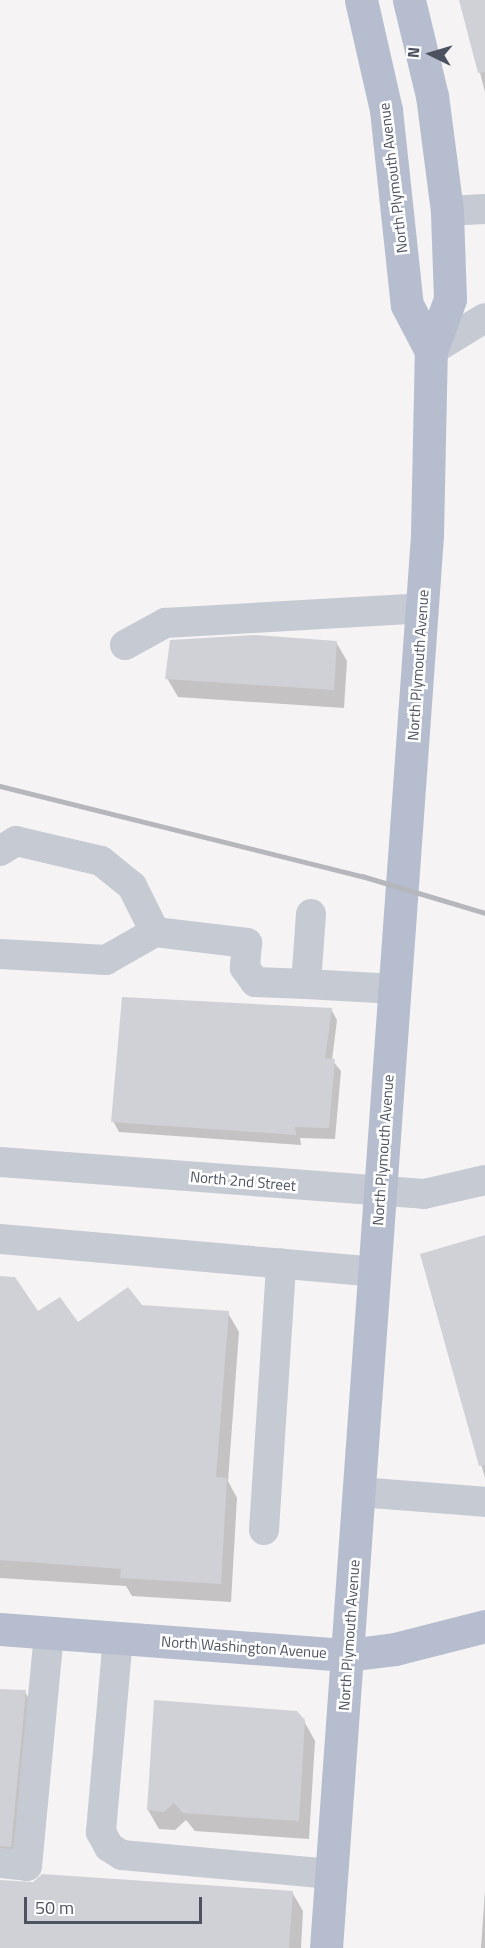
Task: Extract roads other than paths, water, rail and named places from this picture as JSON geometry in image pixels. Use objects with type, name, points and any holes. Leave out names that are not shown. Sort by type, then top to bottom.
[{"type":"main road","name":"North Plymouth Avenue","points":[[362,0],[386,110],[407,305],[431,351]]},
{"type":"main road","name":"North Plymouth Avenue","points":[[326,1948],[422,608],[431,351],[450,299],[447,211],[432,96],[410,0]]},
{"type":"main road","name":"North Washington Avenue","points":[[0,1629],[347,1655],[395,1649],[485,1626]]},
{"type":"street","points":[[447,211],[485,209]]},
{"type":"street","points":[[431,351],[485,318]]},
{"type":"street","points":[[125,645],[165,623],[422,608]]},
{"type":"street","points":[[0,851],[16,842],[101,861],[132,886],[155,932]]},
{"type":"street","points":[[306,984],[311,914]]},
{"type":"street","points":[[0,954],[106,960],[155,932],[247,943],[245,968],[255,982],[394,989]]},
{"type":"street","name":"North 2nd Street","points":[[0,1162],[424,1194],[485,1180]]},
{"type":"street","points":[[0,1239],[375,1272]]},
{"type":"street","points":[[264,1530],[281,1264]]},
{"type":"street","points":[[359,1492],[485,1502]]},
{"type":"street","points":[[0,1863],[27,1866],[49,1632]]},
{"type":"street","points":[[118,1637],[101,1832],[109,1847],[122,1855],[331,1874]]},
{"type":"railway","points":[[0,786],[362,876],[485,913]]}]
